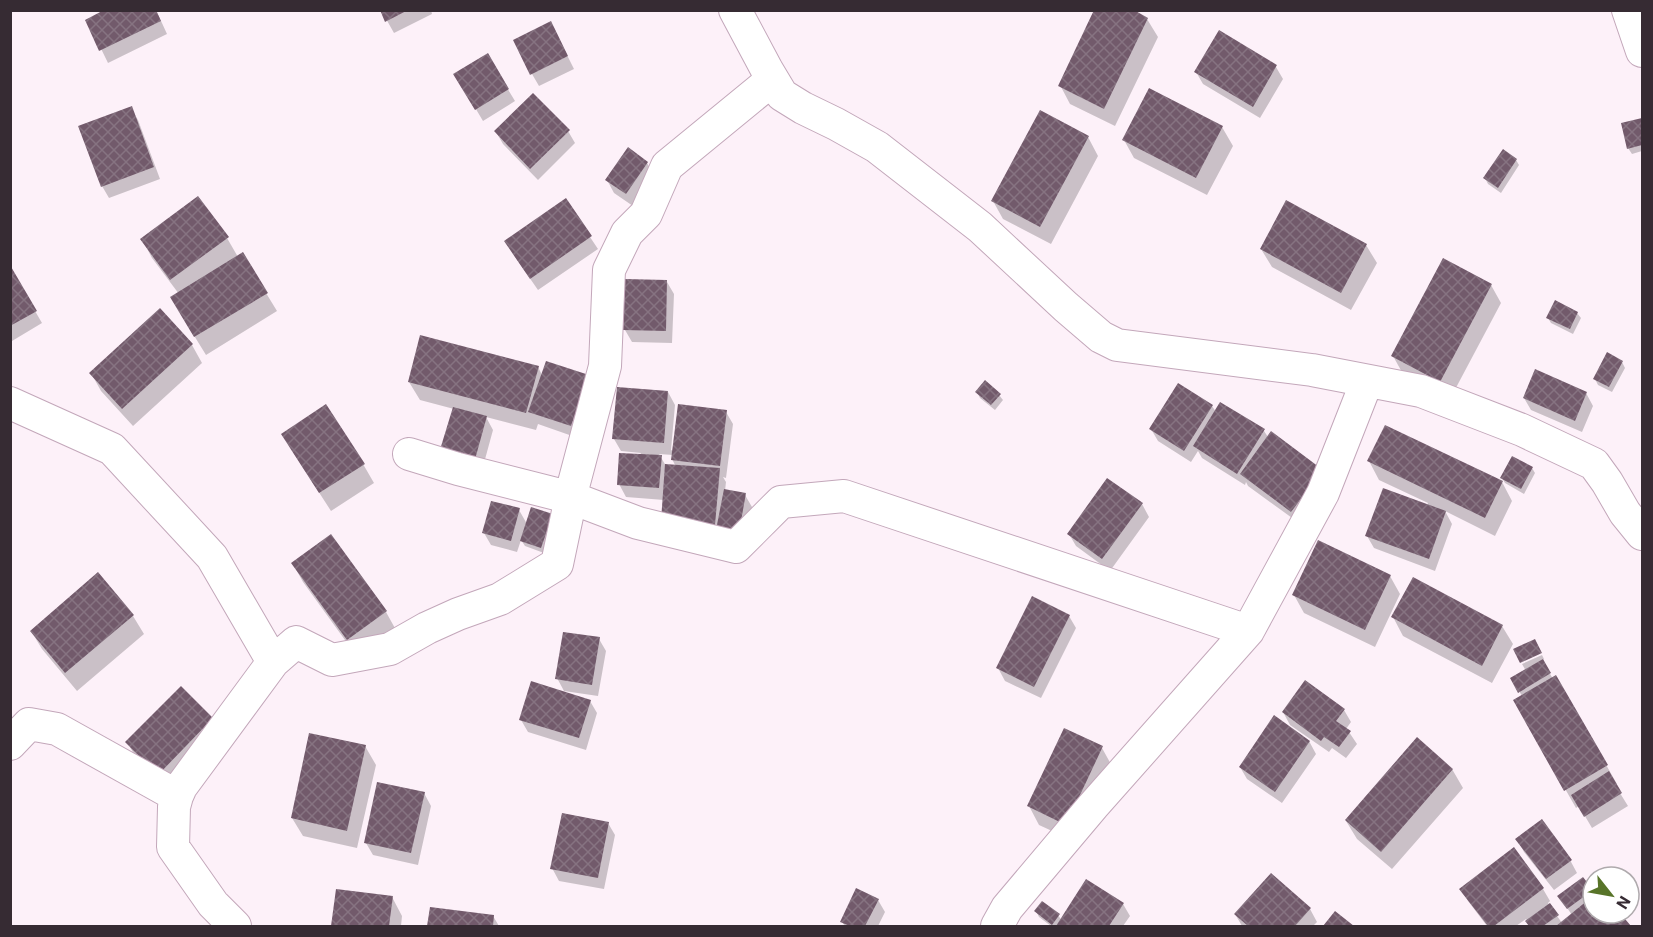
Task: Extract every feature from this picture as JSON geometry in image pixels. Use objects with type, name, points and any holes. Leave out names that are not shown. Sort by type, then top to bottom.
[{"type":"street","points":[[735,10],[782,95],[802,108],[877,147],[980,227],[1101,337],[1117,345],[1312,370],[1421,391],[1522,430],[1594,464],[1624,513],[1642,534]]},
{"type":"street","points":[[1628,10],[1642,51]]},
{"type":"street","points":[[236,927],[213,904],[173,847],[174,807],[181,787],[273,662],[296,642],[332,660],[390,649],[427,628],[500,599],[557,564],[605,366],[609,270],[627,233],[646,214],[667,166],[772,80]]},
{"type":"street","points":[[997,927],[1007,908],[1079,823],[1248,631],[1323,493],[1367,381]]},
{"type":"street","points":[[10,403],[112,449],[212,556],[273,662]]},
{"type":"street","points":[[409,454],[572,498],[638,523],[736,547],[781,502],[844,496],[1248,631]]},
{"type":"street","points":[[10,744],[29,724],[57,729],[177,796]]},
{"type":"building","points":[[104,10],[156,10],[161,21],[99,51],[85,20]]},
{"type":"building","points":[[380,10],[408,10],[385,22]]},
{"type":"building","points":[[1094,10],[1134,10],[1148,18],[1104,109],[1058,86]]},
{"type":"building","points":[[551,21],[568,56],[530,75],[513,40]]},
{"type":"building","points":[[1219,30],[1277,65],[1253,107],[1194,72]]},
{"type":"building","points":[[488,53],[509,89],[475,110],[453,74]]},
{"type":"building","points":[[1149,88],[1223,126],[1196,178],[1122,140]]},
{"type":"building","points":[[533,93],[570,130],[530,169],[494,131]]},
{"type":"building","points":[[132,106],[154,167],[101,187],[78,126]]},
{"type":"building","points":[[1040,110],[1089,136],[1040,227],[991,201]]},
{"type":"building","points":[[1642,118],[1642,145],[1627,149],[1621,123]]},
{"type":"building","points":[[628,147],[648,162],[626,194],[605,180]]},
{"type":"building","points":[[1503,149],[1517,159],[1498,188],[1483,178]]},
{"type":"building","points":[[198,196],[229,237],[170,280],[140,239]]},
{"type":"building","points":[[566,198],[592,236],[530,279],[504,241]]},
{"type":"building","points":[[1286,200],[1367,244],[1341,293],[1260,249]]},
{"type":"building","points":[[243,252],[268,293],[194,337],[170,297]]},
{"type":"building","points":[[1443,258],[1492,284],[1440,382],[1391,356]]},
{"type":"building","points":[[10,265],[37,311],[10,326]]},
{"type":"building","points":[[625,279],[667,280],[666,331],[623,330]]},
{"type":"building","points":[[1555,300],[1578,312],[1570,329],[1546,318]]},
{"type":"building","points":[[160,308],[193,344],[122,409],[89,373]]},
{"type":"building","points":[[420,335],[539,366],[526,413],[408,382]]},
{"type":"building","points":[[1607,352],[1623,361],[1609,387],[1593,379]]},
{"type":"building","points":[[546,361],[589,375],[571,426],[528,412]]},
{"type":"building","points":[[1535,369],[1587,392],[1575,421],[1523,398]]},
{"type":"building","points":[[985,380],[1001,394],[991,405],[975,392]]},
{"type":"building","points":[[1178,383],[1213,405],[1184,451],[1149,429]]},
{"type":"building","points":[[617,387],[668,391],[664,443],[612,439]]},
{"type":"building","points":[[1220,402],[1265,429],[1237,474],[1193,446]]},
{"type":"building","points":[[326,404],[365,464],[319,493],[281,434]]},
{"type":"building","points":[[678,404],[727,410],[720,466],[671,460]]},
{"type":"building","points":[[453,407],[487,416],[474,463],[439,453]]},
{"type":"building","points":[[1385,425],[1503,481],[1485,518],[1367,461]]},
{"type":"building","points":[[1271,431],[1323,470],[1291,512],[1240,474]]},
{"type":"building","points":[[619,453],[662,455],[659,488],[617,485]]},
{"type":"building","points":[[1512,456],[1533,467],[1521,489],[1500,478]]},
{"type":"building","points":[[665,464],[720,468],[715,525],[661,521]]},
{"type":"building","points":[[1107,478],[1143,503],[1102,559],[1067,534]]},
{"type":"building","points":[[1383,488],[1446,511],[1429,559],[1365,536]]},
{"type":"building","points":[[724,489],[746,493],[738,538],[715,535]]},
{"type":"building","points":[[491,501],[520,508],[511,541],[482,533]]},
{"type":"building","points":[[531,507],[553,514],[541,548],[520,541]]},
{"type":"building","points":[[331,534],[387,611],[347,640],[291,563]]},
{"type":"building","points":[[1318,540],[1391,575],[1365,630],[1292,595]]},
{"type":"building","points":[[98,572],[134,615],[65,673],[30,631]]},
{"type":"building","points":[[1413,577],[1503,625],[1482,666],[1391,617]]},
{"type":"building","points":[[1032,596],[1070,615],[1034,687],[996,668]]},
{"type":"building","points":[[563,632],[600,637],[592,685],[555,679]]},
{"type":"building","points":[[1535,639],[1542,653],[1520,663],[1513,649]]},
{"type":"building","points":[[1543,659],[1551,673],[1518,693],[1510,678]]},
{"type":"building","points":[[1556,675],[1608,765],[1564,791],[1513,700]]},
{"type":"building","points":[[1305,680],[1345,709],[1336,721],[1351,731],[1339,747],[1324,737],[1321,741],[1282,712]]},
{"type":"building","points":[[531,681],[591,700],[579,738],[519,720]]},
{"type":"building","points":[[181,686],[213,718],[158,775],[125,742]]},
{"type":"building","points":[[1274,715],[1310,741],[1275,792],[1239,767]]},
{"type":"building","points":[[1064,728],[1103,746],[1066,825],[1027,806]]},
{"type":"building","points":[[309,733],[366,745],[347,831],[291,818]]},
{"type":"building","points":[[1417,737],[1453,769],[1381,852],[1345,820]]},
{"type":"building","points":[[1609,771],[1622,793],[1584,817],[1571,795]]},
{"type":"building","points":[[377,782],[425,792],[411,853],[364,843]]},
{"type":"building","points":[[562,813],[609,822],[598,878],[550,869]]},
{"type":"building","points":[[1542,819],[1572,860],[1546,879],[1515,839]]},
{"type":"building","points":[[1514,847],[1544,888],[1494,926],[1488,926],[1459,889]]},
{"type":"building","points":[[1271,873],[1311,908],[1295,926],[1248,926],[1234,914]]},
{"type":"building","points":[[1581,878],[1581,899],[1567,909],[1557,896]]},
{"type":"building","points":[[1086,879],[1124,903],[1109,926],[1056,926]]},
{"type":"building","points":[[856,888],[879,899],[865,926],[850,926],[840,922]]},
{"type":"building","points":[[336,889],[393,896],[389,926],[331,926]]},
{"type":"building","points":[[1042,901],[1060,914],[1052,925],[1034,911]]},
{"type":"building","points":[[1550,903],[1559,915],[1543,926],[1529,926],[1525,921]]},
{"type":"building","points":[[1581,906],[1581,925],[1631,926],[1556,926]]},
{"type":"building","points":[[430,907],[494,915],[493,926],[427,926]]},
{"type":"building","points":[[1335,911],[1354,926],[1323,926]]}]
